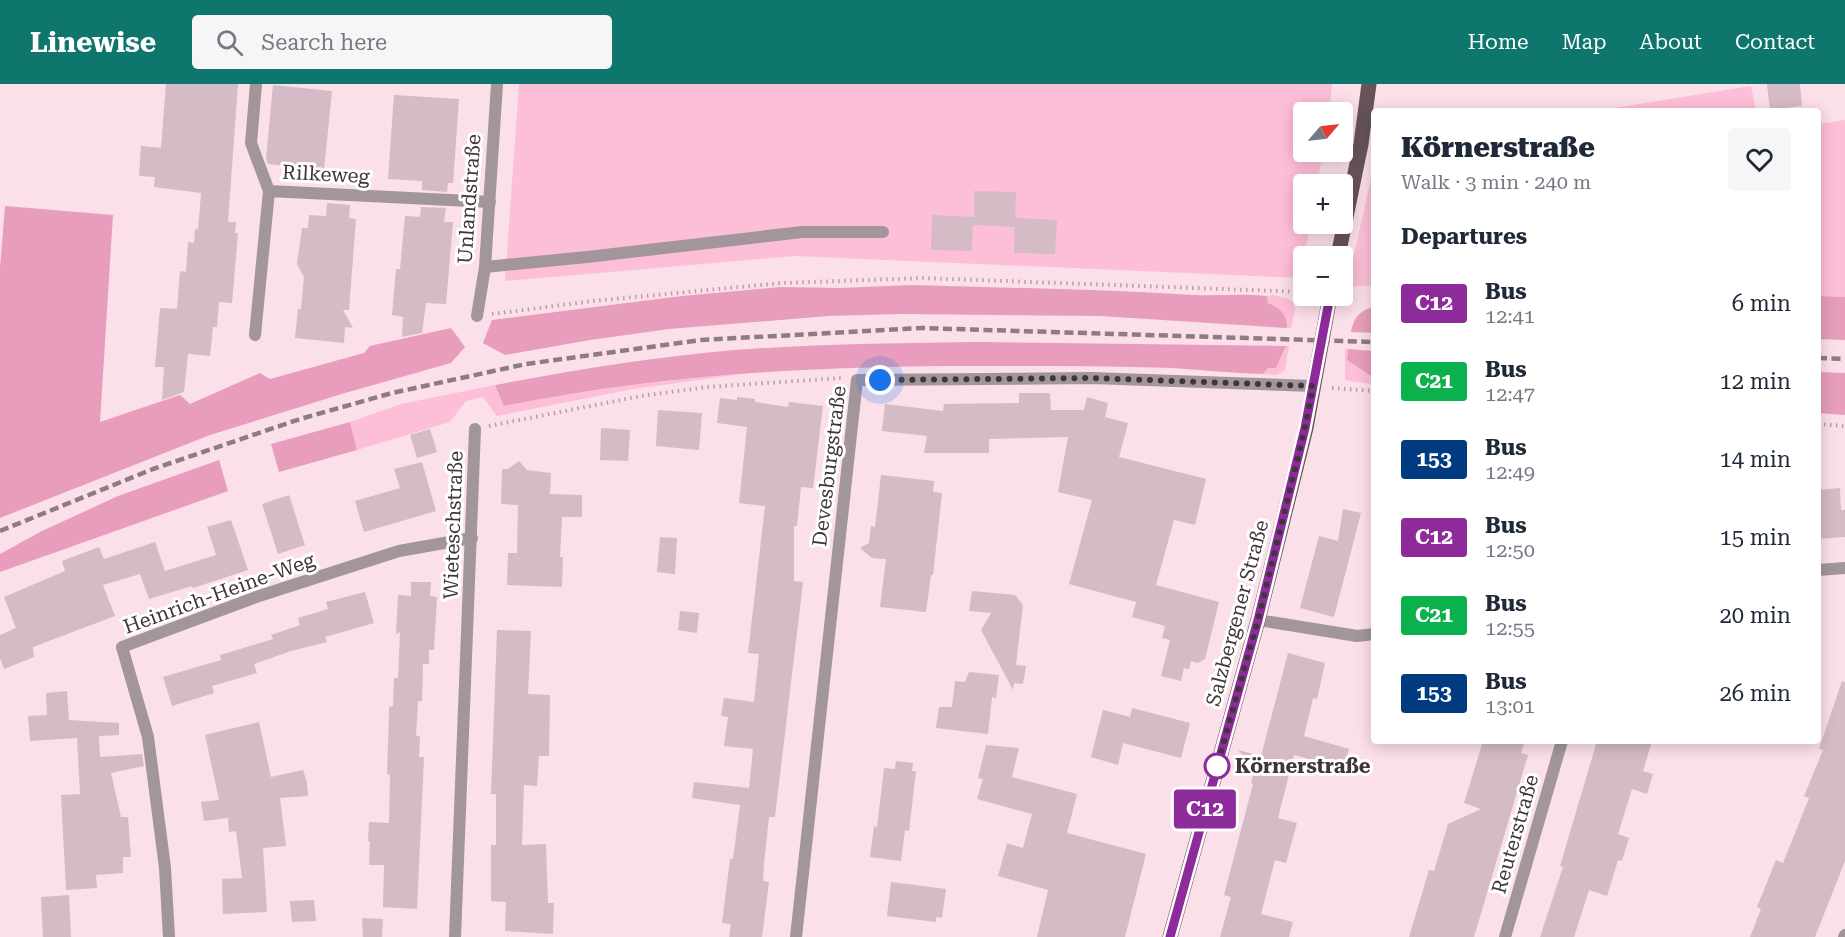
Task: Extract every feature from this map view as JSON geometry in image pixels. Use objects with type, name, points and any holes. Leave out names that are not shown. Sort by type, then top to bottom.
[{"type":"main road","points":[[1340,246],[1361,144],[1369,84]]},
{"type":"main road","name":"Salzbergener Straße","points":[[1170,937],[1258,620],[1305,428],[1328,306]]},
{"type":"street","points":[[256,84],[251,143],[269,191]]},
{"type":"street","name":"Unlandstraße","points":[[477,316],[485,267],[497,84]]},
{"type":"street","name":"Rilkeweg","points":[[255,335],[269,191],[490,202]]},
{"type":"street","points":[[485,267],[802,232],[883,232]]},
{"type":"street","name":"Devesburgstraße","points":[[796,937],[856,380],[1092,378],[1313,386]]},
{"type":"street","name":"Wieteschstraße","points":[[455,937],[476,429]]},
{"type":"street","name":"Heinrich-Heine-Weg","points":[[169,937],[165,868],[148,737],[122,647],[259,596],[399,551],[472,538]]},
{"type":"street","points":[[1821,570],[1845,568]]},
{"type":"street","points":[[1258,620],[1357,636],[1371,634]]},
{"type":"street","name":"Reuterstraße","points":[[1505,937],[1561,744]]},
{"type":"path","points":[[477,316],[593,301],[782,283],[923,278],[1293,292]]},
{"type":"path","name":"Wieteschstraße","points":[[476,429],[641,396],[707,387],[834,377],[856,380]]},
{"type":"path","points":[[1313,386],[1371,391]]},
{"type":"path","points":[[1821,424],[1845,426]]},
{"type":"shaded area","points":[[519,84],[1332,84],[1330,102],[1293,102],[1293,162],[1321,162],[1319,174],[1293,174],[1293,234],[1308,234],[1306,246],[1293,246],[1293,278],[795,256],[505,281]]},
{"type":"shaded area","points":[[1751,86],[1755,108],[1615,108]]},
{"type":"shaded area","points":[[1845,120],[1845,297],[1821,296],[1821,124]]},
{"type":"shaded area","points":[[1371,178],[1371,286],[1353,286],[1353,259]]},
{"type":"shaded area","points":[[5,206],[113,215],[100,422],[180,395],[190,404],[260,373],[270,379],[364,353],[370,346],[451,328],[465,347],[451,363],[210,435],[0,518],[0,268]]},
{"type":"shaded area","points":[[912,285],[1267,296],[1268,303],[1284,315],[1287,328],[1100,316],[902,314],[828,316],[669,329],[505,355],[483,343],[492,320],[682,296],[780,287],[841,288]]},
{"type":"shaded area","points":[[1267,296],[1287,298],[1293,302],[1295,310],[1291,328],[1287,328],[1282,312],[1268,303]]},
{"type":"shaded area","points":[[1821,296],[1845,297],[1845,340],[1821,339]]},
{"type":"shaded area","points":[[1371,308],[1371,333],[1351,332],[1358,315]]},
{"type":"shaded area","points":[[888,343],[1286,346],[1276,368],[1268,368],[1263,374],[1173,368],[1089,366],[816,369],[628,385],[504,406],[495,385],[614,364],[734,350]]},
{"type":"shaded area","points":[[1286,346],[1289,346],[1285,370],[1277,375],[1263,374],[1268,368],[1276,368]]},
{"type":"shaded area","points":[[1345,349],[1348,349],[1347,360],[1371,376],[1371,384],[1345,379]]},
{"type":"shaded area","points":[[1348,349],[1371,351],[1371,376],[1347,360]]},
{"type":"shaded area","points":[[1821,372],[1845,373],[1845,415],[1821,413]]},
{"type":"shaded area","points":[[749,373],[633,389],[497,416],[483,397],[466,401],[450,422],[357,450],[350,422],[401,404],[495,385],[505,406],[627,386]]},
{"type":"shaded area","points":[[350,422],[357,450],[279,472],[271,444]]},
{"type":"shaded area","points":[[219,460],[228,491],[0,572],[0,554],[40,532],[118,496]]},
{"type":"building","points":[[166,84],[238,84],[228,222],[236,222],[235,233],[238,233],[232,303],[219,302],[217,327],[213,327],[210,356],[188,354],[184,392],[162,400],[164,367],[155,367],[160,308],[177,309],[180,271],[186,272],[188,242],[194,243],[195,229],[198,230],[201,193],[154,187],[155,177],[139,176],[141,146],[161,148]]},
{"type":"building","points":[[1767,84],[1800,84],[1802,106],[1770,108]]},
{"type":"building","points":[[273,85],[332,91],[324,170],[268,164],[266,159]]},
{"type":"building","points":[[394,95],[459,99],[453,183],[448,183],[447,192],[422,190],[422,181],[388,179]]},
{"type":"building","points":[[974,191],[1016,192],[1015,227],[973,225],[972,251],[931,250],[932,215],[974,217]]},
{"type":"building","points":[[327,203],[350,205],[349,218],[356,219],[349,310],[343,310],[353,328],[345,327],[344,343],[295,338],[304,277],[297,264],[302,228],[308,228],[309,215],[326,216]]},
{"type":"building","points":[[421,207],[446,208],[444,222],[453,222],[446,304],[426,303],[422,333],[402,337],[403,317],[392,315],[396,269],[400,269],[405,216],[420,217]]},
{"type":"building","points":[[1015,218],[1057,220],[1055,254],[1014,253]]},
{"type":"building","points":[[1019,393],[1050,393],[1051,410],[1084,410],[1087,397],[1108,403],[1105,417],[1128,423],[1119,457],[1206,479],[1195,525],[1174,520],[1156,585],[1219,602],[1205,659],[1198,663],[1191,661],[1189,669],[1184,668],[1181,681],[1161,676],[1170,640],[1162,638],[1165,626],[1132,617],[1136,602],[1069,584],[1092,500],[1058,492],[1068,437],[989,439],[989,453],[924,453],[927,436],[882,431],[885,404],[943,411],[944,404],[1019,403]]},
{"type":"building","points":[[737,397],[788,407],[789,402],[823,406],[813,488],[801,487],[797,526],[794,526],[794,581],[803,582],[775,817],[769,817],[763,881],[769,882],[762,937],[729,937],[731,924],[722,923],[740,805],[692,798],[694,782],[749,788],[753,749],[724,746],[728,717],[721,716],[724,698],[754,702],[759,654],[748,653],[765,506],[739,503],[747,427],[717,423],[720,398],[737,400]]},
{"type":"building","points":[[658,410],[702,413],[699,450],[656,446]]},
{"type":"building","points":[[601,428],[630,430],[628,461],[600,460]]},
{"type":"building","points":[[430,429],[437,452],[417,458],[410,435]]},
{"type":"building","points":[[519,461],[527,470],[551,473],[550,494],[582,495],[582,517],[562,517],[560,557],[563,557],[562,587],[507,585],[508,553],[517,553],[518,505],[501,504],[502,469],[508,469]]},
{"type":"building","points":[[422,462],[436,511],[364,532],[355,501],[400,488],[394,469]]},
{"type":"building","points":[[881,475],[934,481],[933,492],[942,493],[933,575],[931,575],[926,612],[880,607],[886,559],[872,558],[860,548],[869,543],[871,526],[875,527]]},
{"type":"building","points":[[1840,488],[1841,510],[1845,510],[1845,537],[1821,539],[1821,490]]},
{"type":"building","points":[[289,495],[305,545],[278,554],[262,504]]},
{"type":"building","points":[[1343,509],[1361,513],[1334,617],[1300,608],[1319,536],[1338,541]]},
{"type":"building","points":[[231,520],[248,570],[193,588],[192,586],[149,599],[140,574],[103,585],[115,616],[33,647],[34,657],[4,669],[0,658],[0,635],[16,628],[4,597],[65,571],[62,561],[99,547],[104,559],[155,542],[165,571],[216,555],[207,527]]},
{"type":"building","points":[[660,537],[677,538],[675,574],[657,572]]},
{"type":"building","points":[[411,582],[431,582],[430,596],[437,597],[434,650],[429,650],[429,664],[423,664],[422,701],[418,701],[416,736],[420,736],[419,757],[424,757],[417,909],[383,907],[384,865],[369,865],[370,842],[368,841],[369,822],[389,823],[390,775],[387,774],[389,707],[393,706],[394,678],[398,678],[400,632],[396,634],[398,595],[411,596]]},
{"type":"building","points":[[972,591],[1015,595],[1023,605],[1016,665],[1026,666],[1023,684],[1014,683],[1013,690],[981,630],[991,613],[969,611]]},
{"type":"building","points":[[365,592],[374,623],[325,637],[327,642],[254,664],[257,673],[212,686],[214,693],[172,706],[163,677],[221,660],[220,655],[273,639],[271,635],[300,625],[298,618],[328,609],[326,602]]},
{"type":"building","points":[[680,611],[699,613],[697,633],[678,630]]},
{"type":"building","points":[[497,630],[531,631],[528,694],[550,695],[549,756],[539,756],[537,786],[524,785],[522,845],[546,844],[548,903],[554,903],[553,934],[505,931],[506,902],[491,901],[491,845],[496,845],[496,794],[491,794]]},
{"type":"building","points":[[1288,653],[1325,663],[1317,699],[1313,698],[1304,736],[1349,749],[1344,768],[1294,755],[1278,818],[1297,823],[1286,863],[1275,860],[1261,914],[1293,922],[1289,937],[1220,937],[1231,897],[1224,895],[1253,784],[1251,783],[1255,768],[1238,750],[1261,756]]},
{"type":"building","points":[[969,672],[999,675],[996,698],[992,697],[988,734],[936,728],[939,707],[952,707],[955,681],[965,682]]},
{"type":"building","points":[[1842,681],[1845,682],[1845,861],[1815,937],[1750,937],[1761,909],[1757,907],[1776,860],[1783,863],[1809,798],[1804,796],[1823,750],[1819,749]]},
{"type":"building","points":[[67,691],[69,720],[119,723],[119,735],[99,736],[100,757],[142,754],[144,766],[111,773],[121,817],[128,817],[131,857],[123,857],[123,873],[96,875],[97,888],[66,890],[61,795],[80,794],[77,738],[30,741],[28,716],[47,715],[46,693]]},
{"type":"building","points":[[1132,708],[1190,723],[1181,758],[1123,743],[1118,765],[1091,757],[1103,710],[1130,717]]},
{"type":"building","points":[[259,722],[271,777],[303,770],[308,796],[280,798],[286,846],[263,848],[267,912],[223,914],[222,879],[242,878],[236,831],[229,832],[228,818],[204,821],[201,802],[219,800],[205,735]]},
{"type":"building","points":[[1482,744],[1524,744],[1521,753],[1528,755],[1474,937],[1409,937],[1429,870],[1434,871],[1448,824],[1481,809],[1464,803]]},
{"type":"building","points":[[1596,744],[1651,744],[1643,771],[1653,774],[1647,794],[1632,789],[1618,834],[1629,838],[1622,861],[1618,860],[1607,896],[1589,890],[1574,937],[1540,937],[1563,867],[1560,866]]},
{"type":"building","points":[[986,745],[1019,748],[1012,777],[1077,794],[1067,833],[1146,854],[1125,937],[1037,937],[1048,890],[998,876],[1007,843],[1023,848],[1032,814],[977,799],[983,779],[978,778]]},
{"type":"building","points":[[896,761],[913,763],[912,771],[916,771],[909,831],[905,830],[901,861],[870,857],[874,826],[877,827],[884,768],[895,769]]},
{"type":"building","points":[[891,882],[946,889],[942,918],[936,917],[936,922],[887,916]]},
{"type":"building","points":[[69,895],[71,937],[43,937],[41,897]]},
{"type":"building","points":[[314,900],[316,921],[292,922],[290,901]]},
{"type":"building","points":[[362,918],[383,919],[382,937],[363,937]]},
{"type":"railway","points":[[0,531],[153,469],[300,419],[392,393],[526,364],[701,340],[922,328],[1371,342]]},
{"type":"railway","points":[[1821,358],[1845,359]]},
{"type":"bus line","name":"C12","points":[[1170,937],[1258,620],[1305,428],[1328,306]]},
{"type":"place","name":"Körnerstraße","points":[[1217,766]]},
{"type":"route","points":[[880,380],[1092,378],[1313,386],[1305,428],[1258,620],[1217,766]]}]
